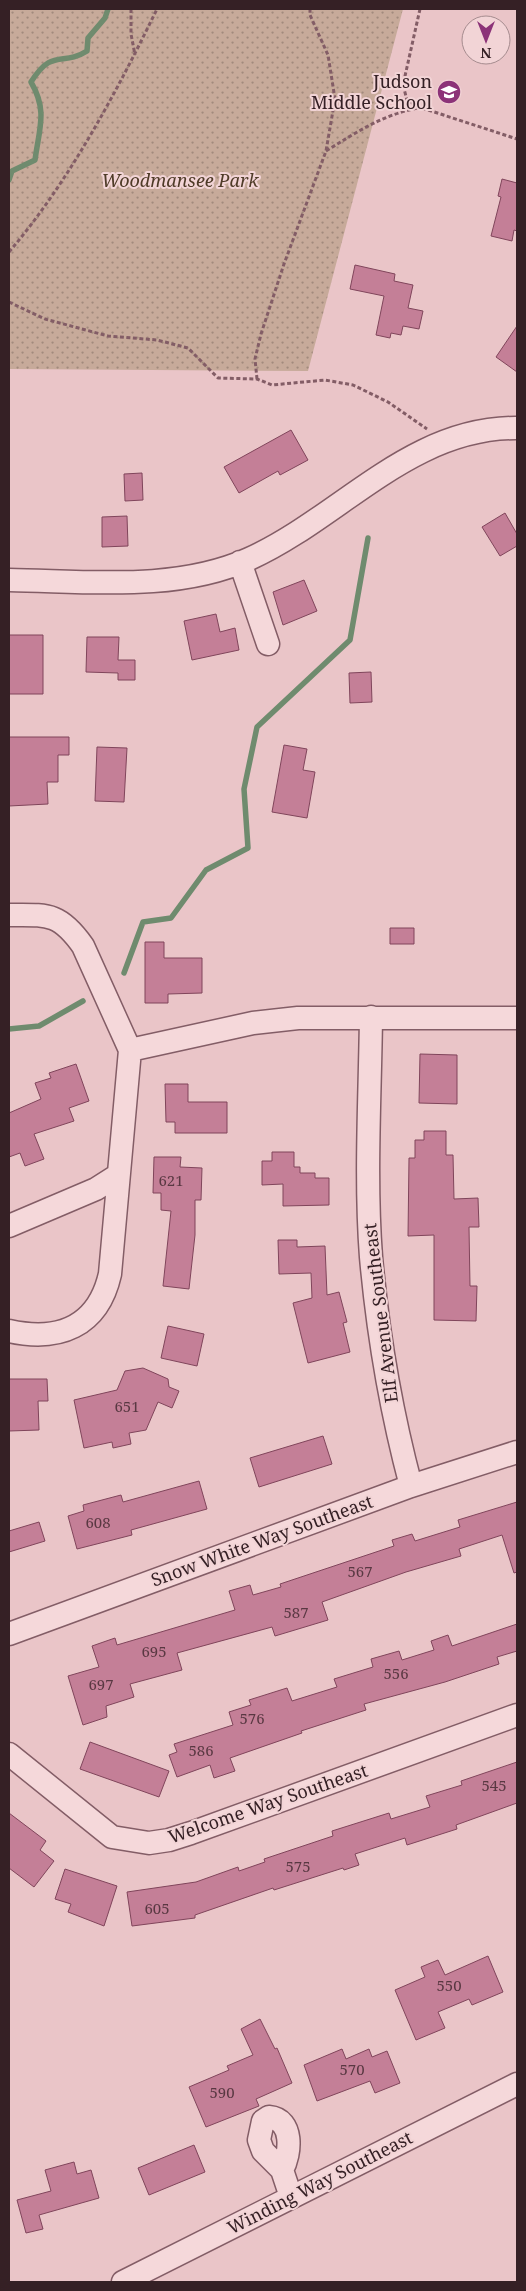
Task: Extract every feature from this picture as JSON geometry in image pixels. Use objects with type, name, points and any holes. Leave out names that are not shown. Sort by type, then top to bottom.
[{"type":"street","points":[[9,580],[112,581],[167,579],[197,574],[240,562],[269,549],[398,466],[442,442],[480,431],[517,428]]},
{"type":"street","points":[[240,562],[268,644]]},
{"type":"street","points":[[9,915],[48,916],[59,920],[76,936],[130,1050],[107,1290],[90,1315],[70,1329],[56,1334],[24,1335],[9,1332]]},
{"type":"street","name":"Elf Avenue Southeast","points":[[371,1018],[369,1214],[371,1257],[386,1377],[395,1426],[411,1486]]},
{"type":"street","points":[[130,1050],[276,1020],[517,1018]]},
{"type":"street","points":[[9,1226],[96,1189],[118,1175]]},
{"type":"street","name":"Snow White Way Southeast","points":[[9,1634],[411,1486],[517,1452]]},
{"type":"street","name":"Welcome Way Southeast","points":[[9,1754],[112,1837],[149,1843],[169,1840],[184,1835],[517,1715]]},
{"type":"street","name":"Winding Way Southeast","points":[[123,2282],[517,2084]]},
{"type":"street","points":[[282,2170],[291,2197]]},
{"type":"path","points":[[131,9],[131,34],[135,55]]},
{"type":"path","points":[[9,252],[56,193],[135,55],[157,9]]},
{"type":"path","points":[[257,379],[255,359],[284,264],[326,151],[335,99],[328,55],[310,16],[310,9]]},
{"type":"path","points":[[420,9],[403,85],[407,100],[419,107],[517,139]]},
{"type":"path","points":[[326,151],[379,119],[419,107]]},
{"type":"path","points":[[9,302],[45,320],[108,336],[157,340],[188,348],[218,378],[257,379],[272,386],[325,380],[353,385],[388,402],[416,420],[442,442]]},
{"type":"green space","name":"Woodmansee Park","points":[[9,9],[403,9],[308,371],[9,369]]},
{"type":"building","points":[[502,179],[517,183],[517,231],[514,230],[512,241],[491,236],[501,197],[498,196]]},
{"type":"building","points":[[355,265],[395,274],[394,281],[413,285],[408,308],[423,311],[419,329],[403,326],[401,335],[391,333],[390,338],[376,335],[384,296],[350,289]]},
{"type":"building","points":[[517,326],[517,372],[496,357]]},
{"type":"building","points":[[291,430],[308,460],[280,475],[278,471],[239,493],[224,467]]},
{"type":"building","points":[[142,473],[143,500],[125,501],[124,474]]},
{"type":"building","points":[[505,513],[517,534],[517,546],[500,556],[482,527]]},
{"type":"building","points":[[127,516],[128,546],[102,547],[102,517]]},
{"type":"building","points":[[304,580],[317,611],[283,625],[273,592]]},
{"type":"building","points":[[216,614],[220,632],[235,628],[239,650],[192,660],[184,621]]},
{"type":"building","points":[[9,635],[43,635],[43,694],[9,694]]},
{"type":"building","points":[[87,637],[119,637],[118,660],[135,660],[135,680],[118,680],[118,673],[86,672]]},
{"type":"building","points":[[371,672],[372,702],[350,703],[349,673]]},
{"type":"building","points":[[9,737],[69,737],[69,755],[58,755],[58,782],[47,782],[48,804],[9,806]]},
{"type":"building","points":[[284,745],[307,749],[303,770],[315,772],[307,818],[272,812]]},
{"type":"building","points":[[97,747],[127,748],[124,802],[95,801]]},
{"type":"building","points":[[390,928],[414,928],[414,944],[390,944]]},
{"type":"building","points":[[145,942],[164,942],[164,958],[202,958],[202,993],[168,994],[168,1003],[145,1003]]},
{"type":"building","points":[[420,1054],[457,1055],[457,1104],[419,1103]]},
{"type":"building","points":[[76,1064],[89,1101],[69,1108],[74,1121],[34,1134],[44,1159],[25,1166],[20,1153],[9,1157],[9,1113],[41,1099],[35,1083],[51,1078],[49,1073]]},
{"type":"building","points":[[165,1084],[188,1084],[188,1102],[227,1102],[227,1133],[175,1133],[175,1122],[166,1122]]},
{"type":"building","points":[[424,1131],[446,1131],[446,1155],[453,1155],[454,1199],[478,1198],[479,1227],[469,1227],[470,1286],[477,1286],[476,1321],[434,1320],[434,1235],[408,1236],[409,1158],[415,1158],[415,1140],[424,1140]]},
{"type":"building","points":[[272,1152],[294,1152],[294,1167],[300,1167],[300,1173],[315,1173],[315,1178],[329,1178],[329,1205],[283,1206],[283,1184],[262,1185],[262,1161],[272,1161]]},
{"type":"building","points":[[154,1157],[181,1157],[180,1167],[202,1168],[201,1200],[195,1200],[195,1235],[189,1289],[163,1286],[171,1211],[161,1210],[161,1193],[153,1193]]},
{"type":"building","points":[[278,1240],[297,1240],[297,1247],[325,1246],[327,1295],[339,1292],[347,1322],[343,1323],[350,1352],[308,1363],[293,1303],[312,1298],[311,1273],[279,1274]]},
{"type":"building","points":[[168,1326],[204,1334],[197,1366],[161,1358]]},
{"type":"building","points":[[143,1368],[168,1379],[169,1387],[179,1391],[172,1408],[158,1402],[146,1430],[129,1433],[131,1444],[113,1448],[112,1442],[84,1448],[74,1400],[117,1390],[125,1371]]},
{"type":"building","points":[[9,1379],[47,1379],[48,1401],[38,1401],[39,1430],[9,1431]]},
{"type":"building","points":[[323,1436],[332,1464],[259,1487],[250,1458]]},
{"type":"building","points":[[199,1481],[207,1509],[131,1530],[132,1535],[77,1549],[68,1516],[84,1511],[83,1505],[121,1495],[123,1502]]},
{"type":"building","points":[[517,1502],[517,1572],[514,1573],[502,1535],[459,1549],[461,1556],[406,1572],[322,1602],[328,1620],[275,1636],[272,1627],[177,1653],[182,1670],[130,1684],[134,1697],[106,1706],[107,1717],[83,1725],[68,1676],[99,1667],[92,1646],[115,1638],[117,1645],[235,1610],[229,1591],[250,1585],[253,1595],[281,1587],[280,1584],[394,1546],[392,1540],[412,1534],[415,1541],[460,1527],[458,1520]]},
{"type":"building","points":[[39,1522],[45,1541],[9,1552],[9,1531]]},
{"type":"building","points":[[517,1624],[517,1651],[497,1657],[499,1664],[445,1682],[364,1704],[366,1710],[301,1731],[302,1733],[230,1758],[235,1771],[214,1778],[210,1765],[177,1777],[169,1755],[177,1752],[174,1744],[233,1725],[229,1712],[251,1705],[249,1700],[287,1688],[292,1701],[337,1687],[334,1679],[373,1667],[371,1659],[399,1651],[402,1660],[434,1650],[431,1641],[448,1635],[452,1646]]},
{"type":"building","points":[[90,1742],[169,1771],[159,1797],[80,1769]]},
{"type":"building","points":[[517,1762],[517,1803],[456,1825],[457,1829],[407,1845],[405,1838],[355,1854],[359,1865],[344,1870],[343,1868],[274,1890],[273,1888],[195,1915],[195,1918],[132,1926],[127,1892],[196,1882],[238,1867],[239,1871],[265,1862],[264,1859],[333,1836],[332,1831],[389,1813],[391,1819],[430,1807],[426,1796],[462,1785],[461,1781]]},
{"type":"building","points":[[9,1813],[46,1841],[40,1850],[54,1861],[34,1887],[9,1868]]},
{"type":"building","points":[[65,1869],[117,1886],[104,1926],[68,1912],[71,1904],[55,1899]]},
{"type":"building","points":[[488,1956],[503,1992],[472,2005],[469,1999],[438,2012],[445,2028],[416,2040],[395,1990],[425,1977],[421,1967],[438,1960],[445,1975]]},
{"type":"building","points":[[260,2019],[275,2049],[277,2048],[292,2083],[256,2099],[259,2106],[206,2127],[189,2087],[229,2070],[227,2066],[253,2055],[241,2029]]},
{"type":"building","points":[[342,2049],[346,2059],[369,2049],[372,2057],[387,2051],[400,2083],[375,2093],[370,2081],[317,2101],[304,2065]]},
{"type":"building","points":[[194,2145],[205,2172],[149,2195],[138,2168]]},
{"type":"building","points":[[74,2162],[77,2174],[91,2170],[99,2198],[39,2215],[43,2229],[26,2233],[17,2200],[51,2191],[45,2170]]},
{"type":"waterway","points":[[9,180],[12,171],[35,160],[41,111],[31,82],[39,71],[52,61],[71,58],[87,51],[88,38],[105,18],[108,9]]},
{"type":"waterway","points":[[124,973],[143,922],[171,918],[206,870],[248,848],[244,789],[257,727],[350,640],[368,538]]},
{"type":"waterway","points":[[9,1029],[39,1026],[83,1001]]},
{"type":"place","name":"Judson Middle School","points":[[449,92]]}]
